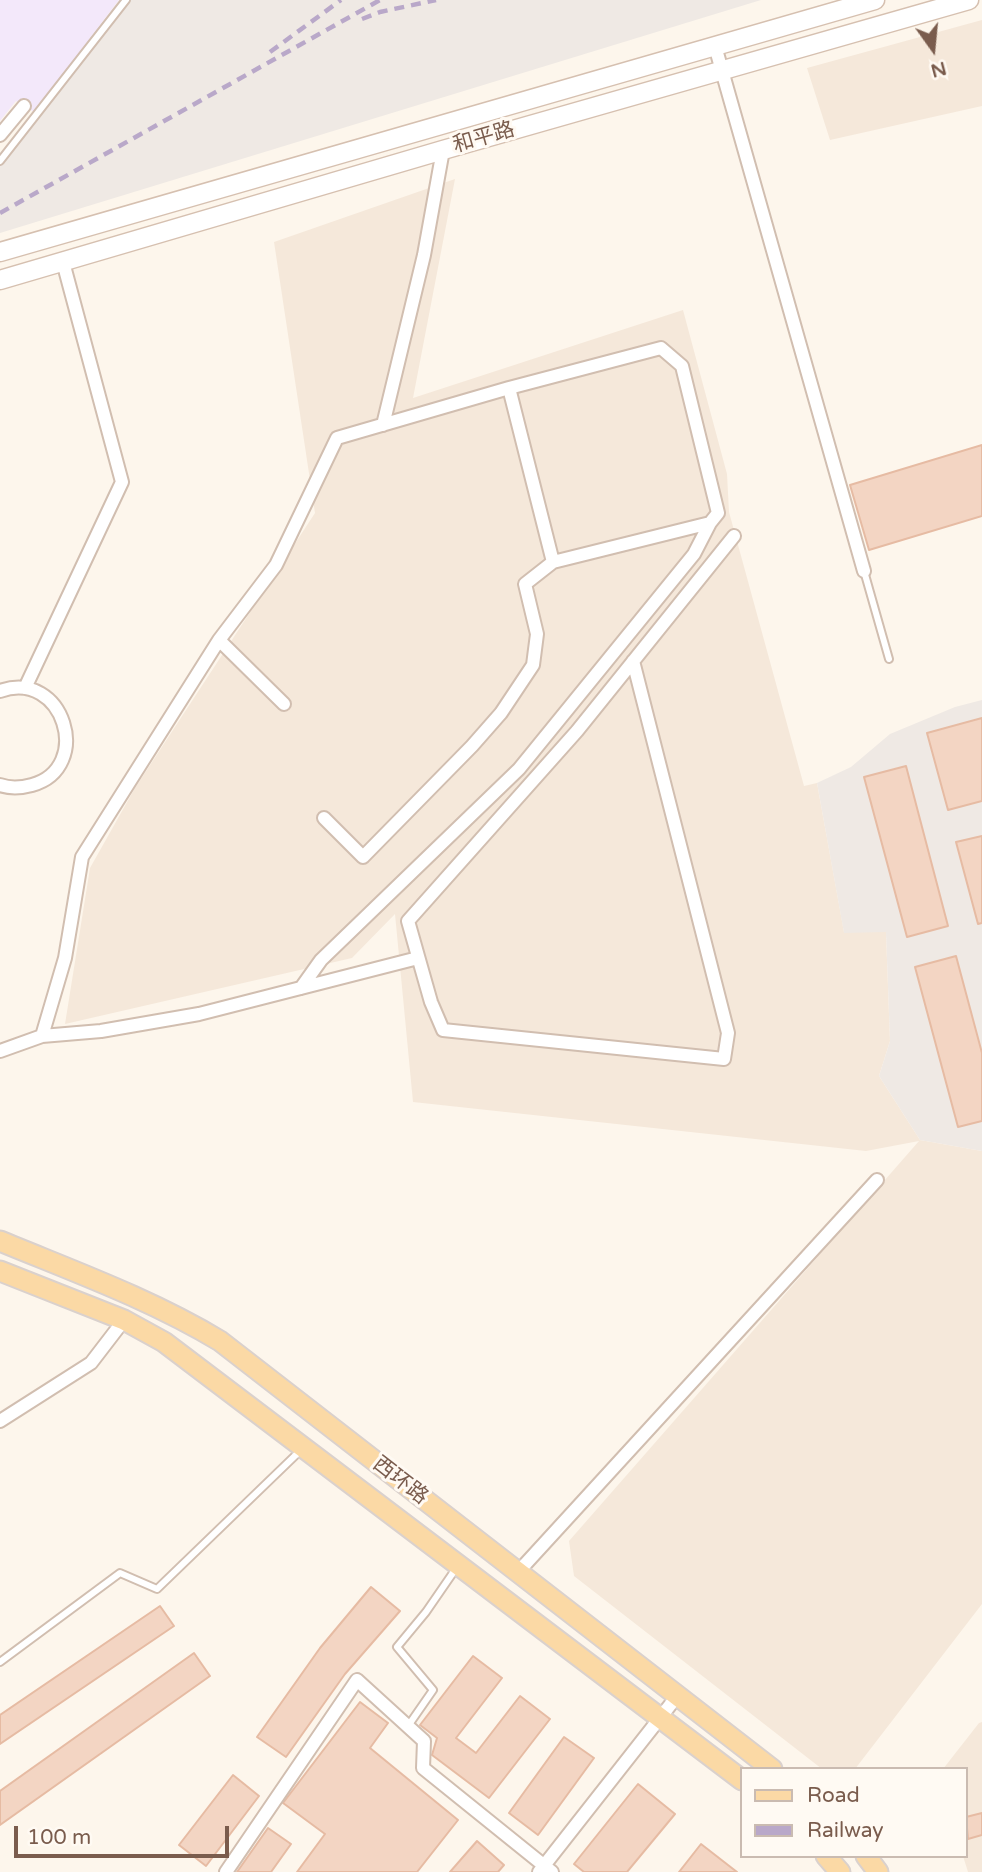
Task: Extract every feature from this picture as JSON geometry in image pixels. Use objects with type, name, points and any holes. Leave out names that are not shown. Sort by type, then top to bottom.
[{"type":"main road","name":"和平路","points":[[0,252],[875,0]]},
{"type":"main road","name":"和平路","points":[[0,281],[443,150],[969,0]]},
{"type":"main road","name":"西环路","points":[[0,1241],[137,1297],[220,1341],[769,1767]]},
{"type":"main road","name":"西环路","points":[[0,1271],[124,1320],[164,1342],[740,1778]]},
{"type":"main road","points":[[828,1858],[840,1872]]},
{"type":"street","points":[[715,46],[864,571]]},
{"type":"street","points":[[0,135],[24,106]]},
{"type":"street","points":[[383,425],[424,255],[443,150]]},
{"type":"street","points":[[25,688],[122,482],[63,262]]},
{"type":"street","points":[[42,1036],[65,958],[82,858],[219,639],[276,565],[337,438],[509,388],[661,348],[682,366],[718,513],[694,554],[519,769],[321,960],[301,988]]},
{"type":"street","points":[[509,388],[553,562]]},
{"type":"street","points":[[324,818],[363,857],[472,746],[500,713],[533,665],[537,634],[525,584],[553,562],[710,523]]},
{"type":"street","points":[[633,661],[728,1033],[724,1059],[443,1030],[431,1002],[408,921],[577,731],[633,661],[734,536]]},
{"type":"street","points":[[219,639],[284,704]]},
{"type":"street","points":[[0,691],[25,688],[41,694],[54,704],[67,732],[66,748],[51,775],[37,784],[22,788],[0,785]]},
{"type":"street","points":[[0,1051],[42,1036],[101,1031],[199,1014],[418,958]]},
{"type":"street","points":[[519,1571],[877,1180]]},
{"type":"street","points":[[3,1418],[91,1363],[124,1320]]},
{"type":"street","points":[[226,1872],[357,1680],[424,1741],[423,1768],[545,1870],[678,1695]]},
{"type":"lane","points":[[0,161],[126,0]]},
{"type":"lane","points":[[864,571],[889,659]]},
{"type":"lane","points":[[0,1662],[120,1573],[157,1588],[305,1447]]},
{"type":"lane","points":[[408,1726],[433,1690],[397,1647],[460,1564]]},
{"type":"shaded area","points":[[0,0],[119,0],[34,112],[16,101],[0,121]]},
{"type":"shaded area","points":[[119,0],[761,0],[0,233],[0,156]]},
{"type":"shaded area","points":[[982,20],[982,106],[830,140],[807,68]]},
{"type":"shaded area","points":[[455,179],[413,398],[683,310],[727,474],[729,512],[804,786],[817,783],[844,932],[886,932],[890,1041],[879,1076],[920,1140],[982,1151],[982,1604],[857,1767],[819,1767],[574,1576],[569,1541],[919,1141],[866,1151],[413,1102],[395,914],[352,958],[65,1024],[90,868],[135,788],[315,513],[274,242]]},
{"type":"shaded area","points":[[982,700],[982,1151],[920,1140],[879,1076],[890,1041],[886,932],[844,933],[817,783],[851,767],[890,734],[955,707]]},
{"type":"shaded area","points":[[982,1722],[982,1872],[968,1872],[964,1858],[968,1858],[968,1767],[945,1767]]},
{"type":"building","points":[[982,445],[982,516],[869,550],[850,485]]},
{"type":"building","points":[[982,718],[982,801],[948,810],[927,733]]},
{"type":"building","points":[[906,766],[948,926],[907,937],[864,777]]},
{"type":"building","points":[[982,836],[982,923],[978,924],[956,842]]},
{"type":"building","points":[[956,956],[982,1053],[982,1121],[958,1127],[915,967]]},
{"type":"building","points":[[371,1587],[400,1611],[345,1674],[286,1757],[257,1737],[320,1648]]},
{"type":"building","points":[[160,1606],[174,1626],[0,1744],[0,1715]]},
{"type":"building","points":[[194,1653],[210,1676],[0,1825],[0,1791]]},
{"type":"building","points":[[473,1656],[502,1678],[456,1738],[476,1753],[520,1696],[550,1719],[489,1798],[432,1755],[437,1738],[420,1725]]},
{"type":"building","points":[[360,1702],[388,1723],[370,1748],[458,1820],[417,1872],[297,1872],[325,1834],[283,1803]]},
{"type":"building","points":[[564,1737],[594,1758],[538,1835],[509,1813]]},
{"type":"building","points":[[233,1775],[259,1796],[206,1866],[179,1845]]},
{"type":"building","points":[[638,1784],[675,1814],[627,1872],[584,1872],[574,1864]]},
{"type":"building","points":[[982,1813],[982,1835],[968,1839],[968,1816]]},
{"type":"building","points":[[268,1828],[291,1844],[271,1872],[237,1872]]},
{"type":"building","points":[[477,1841],[504,1865],[498,1872],[450,1872]]},
{"type":"building","points":[[701,1844],[737,1872],[679,1872]]},
{"type":"railway","points":[[270,52],[341,0]]},
{"type":"railway","points":[[0,213],[380,0]]},
{"type":"railway","points":[[362,19],[380,12],[436,0]]}]
